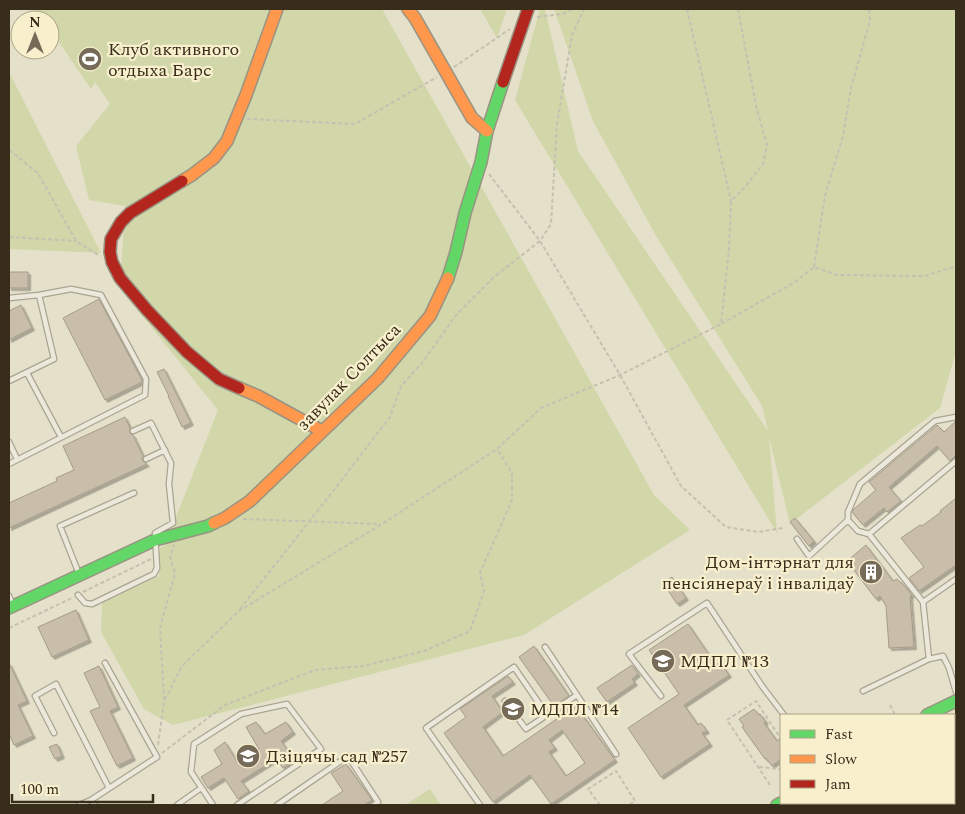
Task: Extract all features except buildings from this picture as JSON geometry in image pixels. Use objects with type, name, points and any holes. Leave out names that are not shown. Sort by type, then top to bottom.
[{"type":"street","points":[[278,9],[227,141],[214,158],[192,175],[130,213],[121,222],[111,239],[110,252],[112,262],[120,278],[187,352],[219,379],[258,396],[322,431]]},
{"type":"street","points":[[408,9],[472,118],[487,131]]},
{"type":"street","name":"завулак Солтыса","points":[[10,603],[80,575],[155,540],[208,526],[226,518],[250,501],[378,378],[430,316],[450,272],[487,131],[527,14]]},
{"type":"street","points":[[929,714],[956,701]]},
{"type":"lane","points":[[9,298],[71,289],[101,296],[146,379],[145,394],[9,464]]},
{"type":"lane","points":[[9,381],[54,359],[39,294]]},
{"type":"lane","points":[[27,373],[61,437]]},
{"type":"lane","points":[[929,659],[923,602],[869,534],[858,531],[848,520],[848,512],[860,484],[934,421],[956,416]]},
{"type":"lane","points":[[78,595],[85,603],[92,604],[154,574],[157,568],[155,533],[173,523],[169,484],[171,463],[151,423],[133,431]]},
{"type":"lane","points":[[9,442],[17,459]]},
{"type":"lane","points":[[146,460],[165,450]]},
{"type":"lane","points":[[869,534],[956,461]]},
{"type":"lane","points":[[80,575],[60,526],[134,493]]},
{"type":"lane","points":[[797,539],[809,556],[848,520]]},
{"type":"lane","points":[[923,602],[956,579]]},
{"type":"lane","points":[[661,696],[629,654],[707,603],[762,686],[783,714]]},
{"type":"lane","points":[[545,647],[616,754]]},
{"type":"lane","points":[[863,691],[929,659],[943,656],[949,668],[956,692]]},
{"type":"lane","points":[[79,805],[91,800],[157,758],[105,663]]},
{"type":"lane","points":[[480,805],[426,728],[514,666],[547,715]]},
{"type":"lane","points":[[54,733],[35,696],[56,684],[108,788]]},
{"type":"lane","points":[[505,701],[526,729],[577,695]]},
{"type":"lane","points":[[213,805],[191,772],[194,744],[241,714],[287,704],[321,749],[237,805]]},
{"type":"lane","points":[[277,805],[348,756],[378,802],[374,805]]},
{"type":"lane","points":[[177,805],[201,788]]},
{"type":"lane","points":[[91,800],[95,805]]},
{"type":"path","points":[[527,14],[563,14],[572,9]]},
{"type":"path","points":[[164,702],[182,666],[238,611],[390,417],[401,386],[422,363],[456,314],[494,277],[540,241],[552,224],[557,124],[572,35],[584,9]]},
{"type":"path","points":[[687,9],[731,201],[729,249],[721,324]]},
{"type":"path","points":[[731,201],[746,186],[763,164],[768,145],[756,106],[738,9]]},
{"type":"path","points":[[238,611],[382,524],[497,449],[541,408],[620,375],[721,324],[795,282],[814,267],[825,196],[843,136],[851,88],[870,20],[870,9]]},
{"type":"path","points":[[237,118],[355,124],[446,72],[509,30]]},
{"type":"path","points":[[9,150],[38,173],[76,241]]},
{"type":"path","points":[[480,162],[540,241],[620,375],[680,486],[726,527],[758,532],[782,528]]},
{"type":"path","points":[[9,237],[76,241],[112,262]]},
{"type":"path","points":[[814,267],[837,275],[925,276],[956,266]]},
{"type":"path","points":[[157,758],[224,705],[315,670],[372,664],[424,651],[470,632],[484,591],[480,573],[512,500],[512,473],[497,449]]},
{"type":"path","points":[[226,518],[382,524]]},
{"type":"path","points":[[157,758],[164,702],[160,628],[175,573],[170,557],[178,534]]},
{"type":"path","points":[[770,785],[727,720],[756,701],[780,737]]},
{"type":"path","points":[[890,706],[894,714]]},
{"type":"path","points":[[758,767],[780,769]]},
{"type":"path","points":[[600,805],[588,789],[616,771],[635,801],[629,805]]},
{"type":"green space","points":[[382,9],[654,495],[690,530],[524,635],[173,725],[144,709],[101,632],[102,603],[159,576],[160,548],[165,545],[218,410],[120,288],[125,206],[89,200],[76,146],[110,104],[95,82],[91,89],[60,44],[60,10],[37,10]]},
{"type":"green space","points":[[480,9],[507,9],[497,38]]},
{"type":"green space","points":[[540,9],[545,9],[578,151],[768,431],[762,406],[656,236],[593,121],[554,9],[956,9],[956,351],[940,408],[790,524],[769,437],[777,533],[515,100]]},
{"type":"green space","points":[[9,72],[101,253],[9,249]]},
{"type":"green space","points":[[430,789],[441,805],[405,805]]},
{"type":"green space","points":[[856,804],[857,805],[802,805]]},
{"type":"traffic: fast","points":[[448,278],[481,162],[487,131],[503,82]]},
{"type":"traffic: fast","points":[[9,608],[155,540],[214,523]]},
{"type":"traffic: fast","points":[[929,714],[956,701]]},
{"type":"traffic: slow","points":[[182,181],[214,158],[227,141],[277,9]]},
{"type":"traffic: slow","points":[[408,9],[472,118],[487,131]]},
{"type":"traffic: slow","points":[[214,523],[250,501],[378,378],[430,316],[448,278]]},
{"type":"traffic: slow","points":[[239,388],[258,396],[322,431]]},
{"type":"traffic: jam","points":[[503,82],[528,9]]},
{"type":"traffic: jam","points":[[182,181],[130,213],[121,222],[111,239],[110,252],[112,262],[120,278],[187,352],[219,379],[239,388]]},
{"type":"place","name":"Клуб активного отдыха Барс","points":[[90,59]]},
{"type":"place","name":"Дом-інтэрнат для пенсіянераў і інвалідаў","points":[[871,572]]},
{"type":"place","name":"МДПЛ №13","points":[[663,661]]},
{"type":"place","name":"МДПЛ №14","points":[[513,709]]},
{"type":"place","name":"Дзіцячы сад №257","points":[[248,756]]}]
